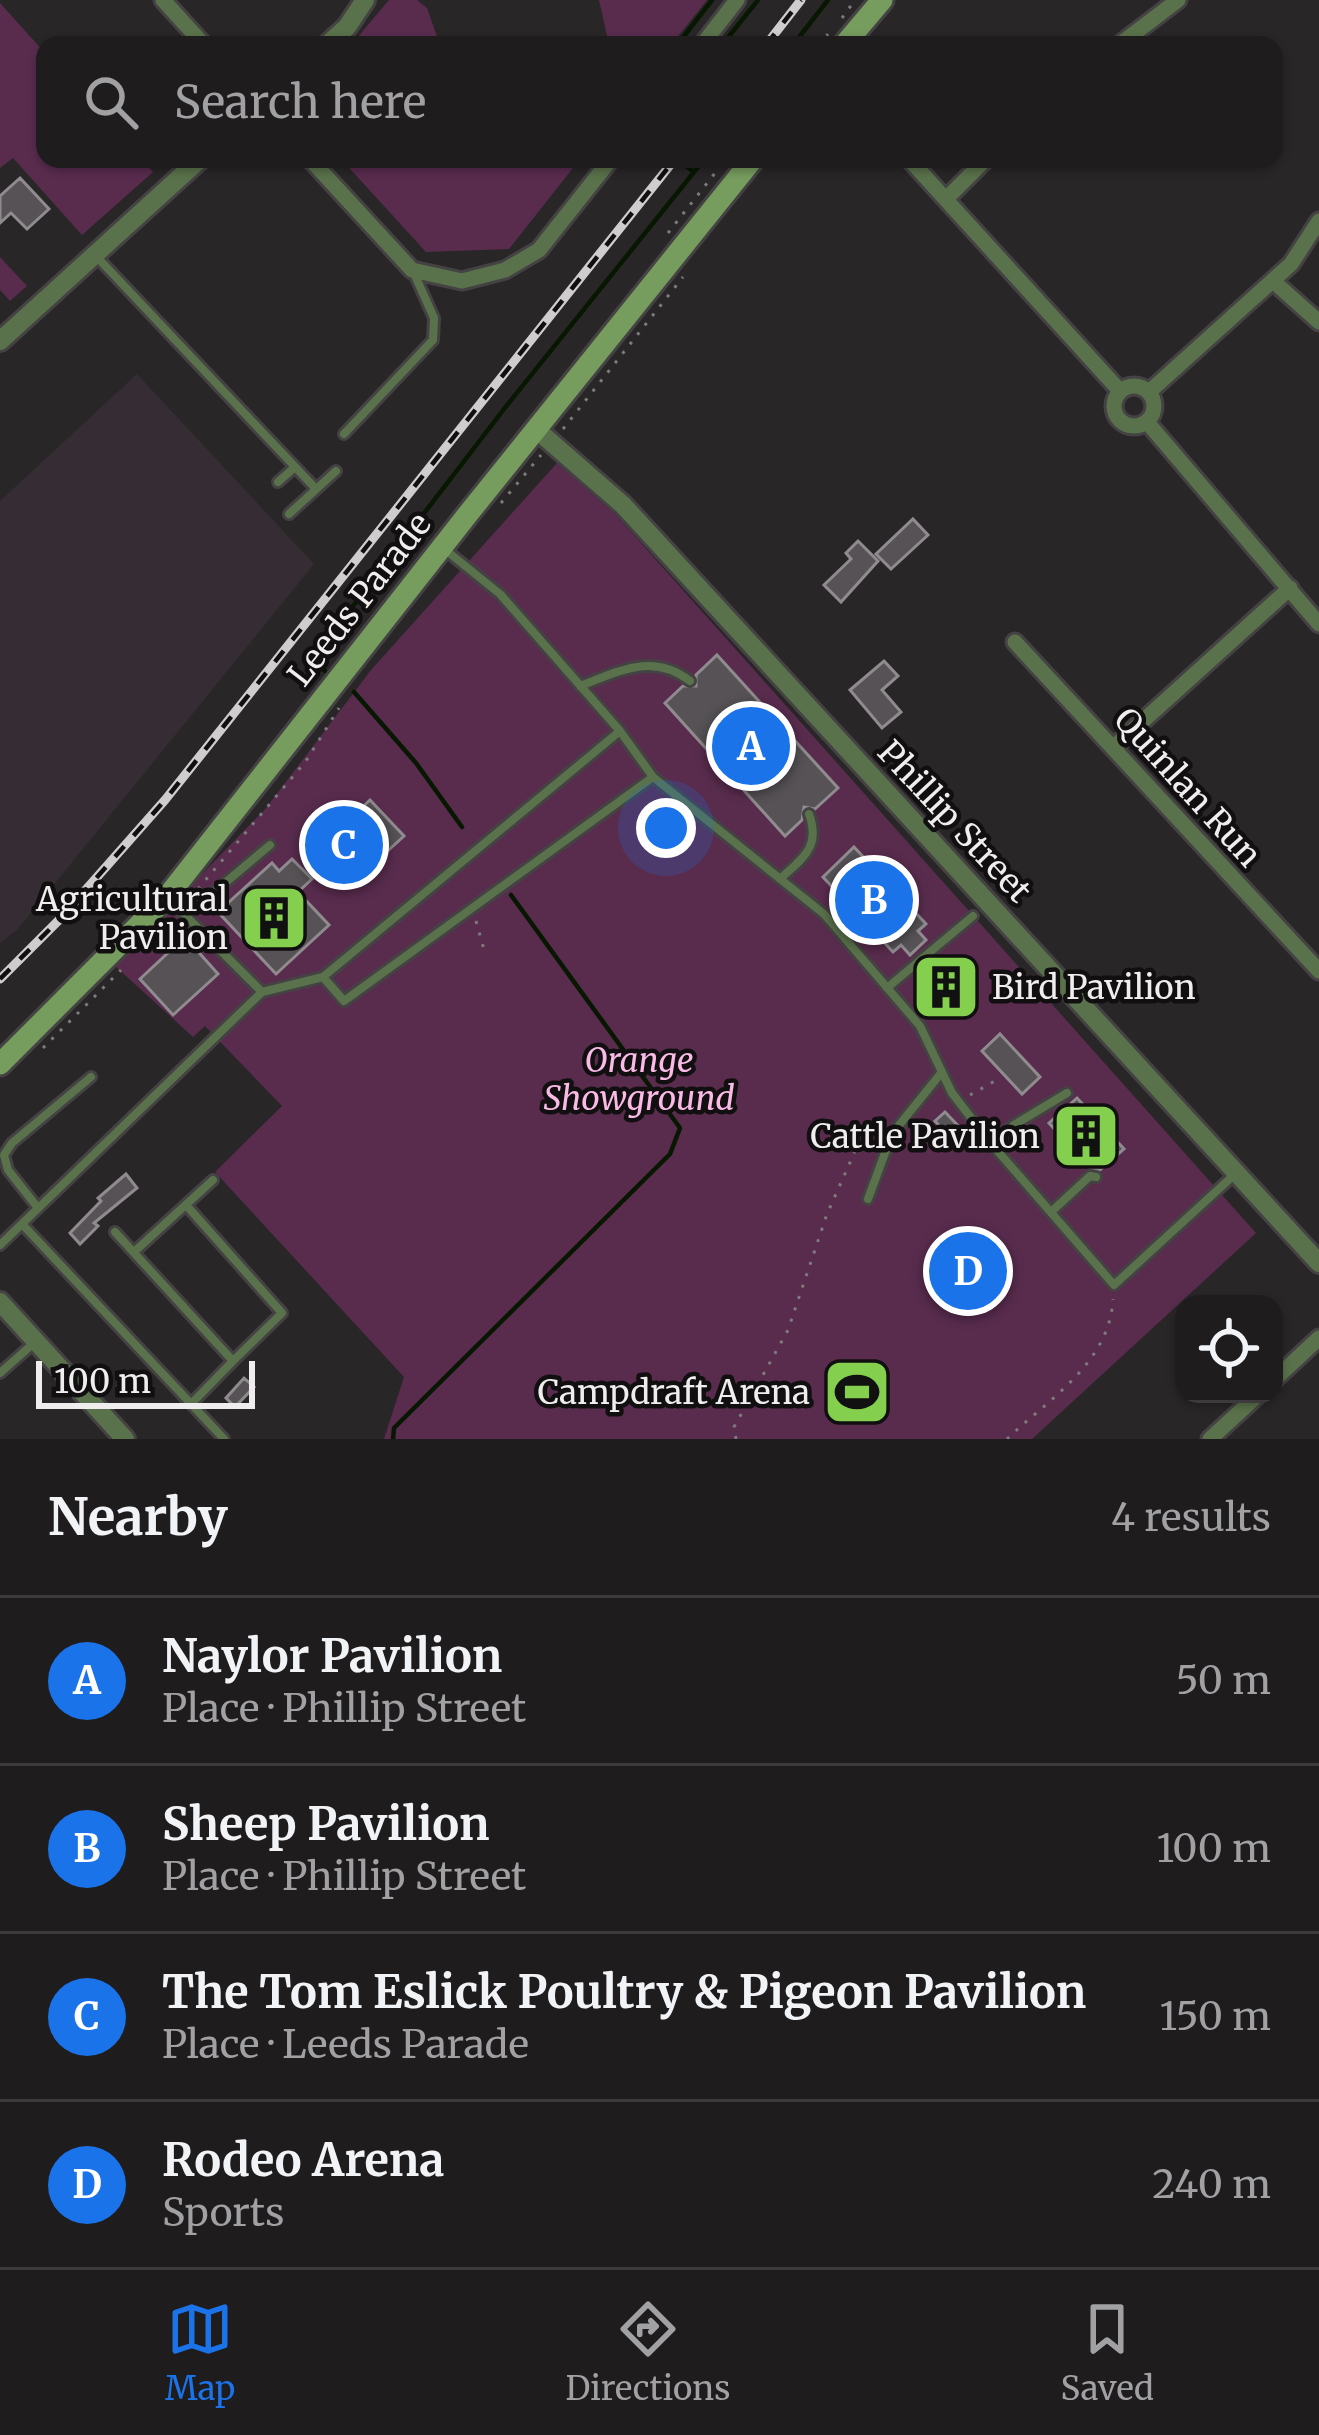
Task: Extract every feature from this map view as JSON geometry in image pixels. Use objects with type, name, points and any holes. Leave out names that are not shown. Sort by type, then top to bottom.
[{"type":"main road","points":[[852,36],[882,0]]},
{"type":"main road","name":"Leeds Parade","points":[[0,1064],[167,897],[746,168]]},
{"type":"street","points":[[163,0],[196,36]]},
{"type":"street","points":[[336,36],[365,0]]},
{"type":"street","points":[[708,36],[737,0]]},
{"type":"street","points":[[1131,36],[1178,0]]},
{"type":"street","points":[[0,341],[190,168]]},
{"type":"street","points":[[318,168],[412,270],[462,281],[505,270],[539,250],[604,168]]},
{"type":"street","points":[[918,168],[1120,391]]},
{"type":"street","points":[[947,198],[977,168]]},
{"type":"street","points":[[1149,392],[1291,265],[1319,221]]},
{"type":"street","points":[[1273,281],[1319,322]]},
{"type":"street","points":[[1147,422],[1128,426],[1117,418],[1113,404],[1120,391],[1132,386],[1149,392]]},
{"type":"street","points":[[1147,422],[1154,408],[1149,392]]},
{"type":"street","points":[[1147,422],[1319,624]]},
{"type":"street","name":"Phillip Street","points":[[537,430],[623,505],[1319,1263]]},
{"type":"street","points":[[1112,748],[1290,588]]},
{"type":"street","name":"Quinlan Run","points":[[1016,642],[1319,971]]},
{"type":"street","points":[[0,1302],[125,1439]]},
{"type":"street","points":[[1283,1372],[1319,1339]]},
{"type":"street","points":[[1210,1439],[1249,1403]]},
{"type":"lane","points":[[95,255],[316,490]]},
{"type":"lane","points":[[344,434],[434,340],[434,318],[412,270]]},
{"type":"lane","points":[[278,482],[295,467]]},
{"type":"lane","points":[[289,514],[337,470]]},
{"type":"lane","points":[[442,547],[500,595],[620,731],[653,777],[824,914],[920,1026],[958,1101],[1114,1285],[1237,1172]]},
{"type":"lane","points":[[580,686],[650,663],[672,667],[690,681]]},
{"type":"lane","points":[[0,1245],[262,992],[323,977],[620,731]]},
{"type":"lane","points":[[323,977],[344,1001],[653,777]]},
{"type":"lane","points":[[780,879],[811,847],[816,832],[809,814]]},
{"type":"lane","points":[[186,916],[270,845]]},
{"type":"lane","points":[[167,897],[262,992]]},
{"type":"lane","points":[[887,988],[973,916]]},
{"type":"lane","points":[[868,1199],[892,1134],[942,1072]]},
{"type":"lane","points":[[38,1208],[8,1170],[4,1155],[91,1077]]},
{"type":"lane","points":[[992,1144],[1013,1124],[1067,1093]]},
{"type":"lane","points":[[1051,1212],[1090,1176],[1096,1177]]},
{"type":"lane","points":[[134,1252],[212,1180]]},
{"type":"lane","points":[[186,1205],[282,1313],[192,1403]]},
{"type":"lane","points":[[22,1224],[224,1439]]},
{"type":"lane","points":[[115,1232],[233,1361]]},
{"type":"lane","points":[[0,1372],[37,1341]]},
{"type":"path","points":[[472,908],[485,953]]},
{"type":"path","points":[[958,1101],[1000,1078]]},
{"type":"path","points":[[736,1439],[734,1427],[788,1330],[827,1214],[860,1140],[902,1122]]},
{"type":"path","points":[[1006,1439],[1083,1370],[1103,1342],[1112,1317],[1114,1285]]},
{"type":"shaded area","points":[[137,374],[314,564],[17,930],[0,943],[0,501]]},
{"type":"green space","points":[[389,0],[417,0],[427,8],[437,36],[359,36]]},
{"type":"green space","points":[[599,0],[707,0],[678,36],[607,36]]},
{"type":"green space","points":[[0,3],[36,43],[36,168],[149,168],[153,172],[82,235],[13,158],[0,168]]},
{"type":"green space","points":[[349,168],[573,168],[509,249],[426,252]]},
{"type":"green space","points":[[0,257],[27,286],[10,301],[0,290]]},
{"type":"green space","name":"Orange Showground","points":[[557,463],[616,515],[1256,1233],[1189,1295],[1175,1295],[1175,1307],[1032,1439],[384,1439],[404,1377],[215,1172],[282,1106],[205,1026],[193,1037],[114,965],[266,808],[371,670]]},
{"type":"building","points":[[20,178],[49,209],[27,229],[11,213],[0,223],[0,196]]},
{"type":"building","points":[[913,519],[928,535],[891,569],[876,554]]},
{"type":"building","points":[[858,541],[878,561],[841,602],[824,585],[851,559],[846,553]]},
{"type":"building","points":[[717,655],[838,788],[815,809],[804,807],[802,820],[785,836],[665,703],[683,686],[696,686],[696,675]]},
{"type":"building","points":[[884,661],[898,676],[882,690],[901,712],[882,728],[850,690]]},
{"type":"building","points":[[370,800],[404,836],[357,879],[310,830],[331,810],[344,824]]},
{"type":"building","points":[[854,847],[926,924],[918,931],[926,940],[910,955],[901,945],[893,952],[823,877]]},
{"type":"building","name":"Agricultural Pavilion","points":[[292,859],[312,879],[298,892],[329,925],[276,974],[218,912],[272,863],[279,871]]},
{"type":"building","points":[[185,937],[218,974],[173,1015],[140,979]]},
{"type":"building","name":"Bird Pavilion","points":[[946,956],[976,989],[945,1017],[915,984]]},
{"type":"building","points":[[1000,1034],[1040,1077],[1022,1094],[982,1051]]},
{"type":"building","name":"Cattle Pavilion","points":[[1077,1098],[1124,1149],[1100,1170],[1090,1168],[1049,1123]]},
{"type":"building","points":[[945,1112],[965,1133],[955,1142],[935,1121]]},
{"type":"building","points":[[126,1174],[137,1188],[94,1223],[98,1226],[80,1244],[70,1233],[101,1201],[98,1198]]},
{"type":"building","points":[[244,1378],[254,1387],[235,1407],[226,1398]]},
{"type":"waterway","points":[[684,36],[712,0]]},
{"type":"waterway","points":[[729,36],[758,0]]},
{"type":"waterway","points":[[800,36],[828,0]]},
{"type":"waterway","points":[[325,671],[309,656],[327,640],[694,172],[689,168]]},
{"type":"waterway","points":[[694,172],[697,168]]},
{"type":"waterway","points":[[354,692],[416,763],[462,827]]},
{"type":"waterway","points":[[393,1439],[394,1428],[670,1154],[680,1128],[511,895]]},
{"type":"railway","points":[[773,36],[801,0]]},
{"type":"railway","points":[[0,979],[165,800],[668,168]]},
{"type":"place","name":"Naylor Pavilion","points":[[751,746]]},
{"type":"place","name":"The Tom Eslick Poultry & Pigeon Pavilion","points":[[344,845]]},
{"type":"place","name":"Sheep Pavilion","points":[[874,900]]},
{"type":"place","name":"Agricultural Pavilion","points":[[274,918]]},
{"type":"place","name":"Bird Pavilion","points":[[946,987]]},
{"type":"place","name":"Cattle Pavilion","points":[[1086,1136]]},
{"type":"place","name":"Rodeo Arena","points":[[968,1271]]},
{"type":"place","name":"Campdraft Arena","points":[[857,1392]]}]
